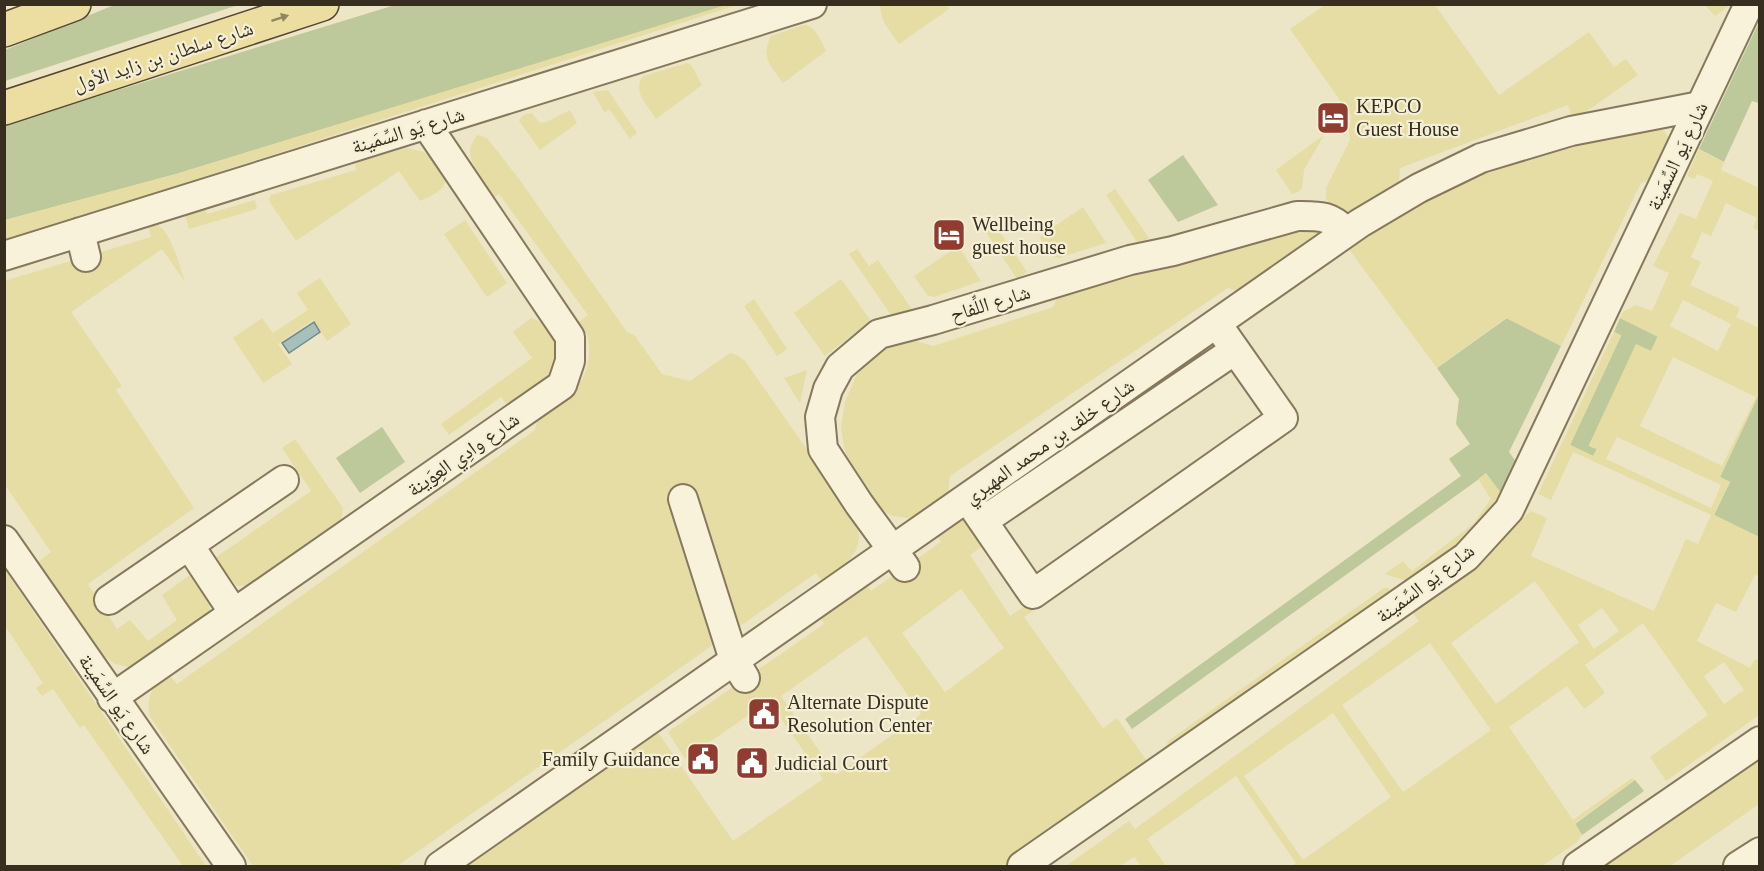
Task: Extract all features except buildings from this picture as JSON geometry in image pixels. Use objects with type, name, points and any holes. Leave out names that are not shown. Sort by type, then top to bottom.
[{"type":"main road","points":[[4,30],[74,4]]},
{"type":"main road","name":"شارع سلطان بن زايد الأول","points":[[4,108],[322,4]]},
{"type":"street","name":"شارع يَو السِّمَينة","points":[[4,256],[83,245],[426,124],[812,4]]},
{"type":"street","name":"شارع يَو السِّمَينة","points":[[1022,867],[1466,557],[1509,510],[1749,4]]},
{"type":"street","name":"شارع خلف بن محمد المهيري","points":[[440,867],[740,669],[975,509],[1216,324],[1347,232],[1419,188],[1481,158],[1571,131],[1700,106]]},
{"type":"street","name":"شارع وادِي العِوَينة","points":[[112,698],[562,385],[570,361],[570,337],[426,124]]},
{"type":"street","name":"شارع اللِّفاح","points":[[899,559],[859,504],[823,448],[820,417],[828,389],[840,367],[879,334],[933,320],[1130,260],[1173,251],[1297,216],[1317,216],[1334,220],[1347,232]]},
{"type":"street","points":[[1216,324],[1235,350],[1283,418],[1034,594],[975,509],[1235,350]]},
{"type":"street","points":[[109,600],[284,480]]},
{"type":"street","points":[[682,499],[740,669]]},
{"type":"street","name":"شارع يَو السِّمَينة","points":[[4,540],[231,867]]},
{"type":"street","points":[[189,545],[234,613]]},
{"type":"street","points":[[1578,867],[1760,741]]},
{"type":"street","points":[[1738,867],[1760,852]]},
{"type":"green space","points":[[114,5],[238,5],[5,81],[5,50]]},
{"type":"green space","points":[[395,5],[729,5],[176,174],[5,220],[4,125]]},
{"type":"green space","points":[[1759,22],[1760,100],[1758,103],[1752,101],[1724,162],[1699,149]]},
{"type":"green space","points":[[1183,155],[1218,205],[1178,222],[1148,180]]},
{"type":"green space","points":[[1507,318],[1561,346],[1509,452],[1517,463],[1500,492],[1486,474],[1132,729],[1125,719],[1461,476],[1449,459],[1470,444],[1456,424],[1459,399],[1437,368]]},
{"type":"green space","points":[[1620,318],[1658,336],[1651,351],[1636,345],[1589,446],[1597,449],[1593,456],[1570,445],[1621,336],[1614,332]]},
{"type":"green space","points":[[1759,394],[1759,537],[1714,515],[1730,482],[1720,477]]},
{"type":"green space","points":[[382,427],[405,462],[360,493],[336,458]]},
{"type":"green space","points":[[1635,780],[1644,791],[1582,835],[1575,824]]},
{"type":"sand","points":[[729,4],[737,5],[5,241],[5,220],[176,174]]},
{"type":"sand","points":[[881,4],[946,5],[949,9],[899,44],[883,20]]},
{"type":"sand","points":[[1325,5],[1435,5],[1499,95],[1589,32],[1614,67],[1626,59],[1638,75],[1573,121],[1568,105],[1400,168],[1399,181],[1358,211],[1339,213],[1326,198],[1326,188],[1350,140],[1351,116],[1290,29]]},
{"type":"sand","points":[[1705,5],[1730,5],[1715,16]]},
{"type":"sand","points":[[803,25],[814,30],[826,51],[783,83],[768,61],[768,43],[771,36]]},
{"type":"sand","points":[[687,63],[691,65],[702,85],[656,119],[640,93],[639,87],[643,76]]},
{"type":"sand","points":[[608,90],[637,133],[630,139],[610,110],[604,112],[593,92]]},
{"type":"sand","points":[[570,110],[577,123],[540,150],[519,121],[524,115],[532,113],[539,122],[544,123]]},
{"type":"sand","points":[[1658,126],[1665,132],[1671,143],[1659,176],[1641,183],[1561,346],[1506,318],[1437,368],[1348,248],[1383,221],[1481,170],[1581,139]]},
{"type":"sand","points":[[477,135],[487,138],[519,179],[627,332],[635,336],[662,374],[690,381],[730,353],[745,361],[855,518],[859,535],[858,545],[851,558],[834,573],[822,581],[816,573],[397,866],[253,866],[151,718],[149,700],[156,684],[164,675],[170,676],[177,684],[535,430],[539,415],[574,390],[587,368],[588,341],[579,322],[588,315],[499,194],[494,197],[480,176],[470,153]]},
{"type":"sand","points":[[1324,135],[1304,170],[1302,188],[1292,194],[1276,170]]},
{"type":"sand","points":[[405,148],[428,155],[439,162],[445,172],[445,183],[441,189],[420,201],[399,171],[296,241],[269,200],[271,195],[356,170],[355,163]]},
{"type":"sand","points":[[1699,149],[1724,162],[1721,170],[1759,188],[1759,231],[1753,228],[1757,218],[1726,203],[1711,236],[1702,232],[1691,257],[1701,262],[1690,285],[1740,308],[1736,317],[1759,328],[1759,394],[1720,477],[1730,482],[1714,515],[1759,537],[1759,576],[1755,575],[1736,612],[1716,603],[1697,641],[1750,668],[1755,659],[1759,661],[1759,715],[1666,781],[1650,757],[1708,715],[1643,623],[1585,665],[1605,693],[1584,709],[1567,686],[1509,727],[1573,820],[1632,778],[1635,780],[1575,823],[1582,835],[1577,842],[1542,866],[1292,866],[1296,863],[1236,776],[1147,839],[1166,866],[1141,866],[1134,857],[1120,866],[1066,866],[1129,821],[1135,829],[1419,621],[1413,613],[1531,511],[1547,518],[1531,556],[1654,611],[1686,539],[1698,544],[1711,515],[1573,452],[1551,500],[1538,494],[1614,332],[1621,335],[1570,445],[1593,456],[1597,449],[1589,445],[1636,344],[1651,351],[1658,337],[1620,318],[1623,312],[1636,305],[1652,311],[1669,273],[1653,266],[1680,213],[1696,219],[1713,181],[1697,174],[1695,179],[1687,176]],"holes":[[[1683,300],[1731,324],[1718,351],[1670,326]],[[1673,357],[1756,397],[1722,466],[1640,426]],[[1617,437],[1721,485],[1711,508],[1606,459]],[[1535,581],[1579,642],[1496,704],[1451,643]],[[1602,608],[1619,631],[1594,649],[1578,625]],[[1430,643],[1491,730],[1403,792],[1342,705]],[[1724,662],[1744,690],[1724,704],[1704,676]],[[1333,713],[1391,797],[1303,860],[1244,776]]]},
{"type":"sand","points":[[1115,189],[1149,238],[1139,245],[1106,195]]},
{"type":"sand","points":[[255,200],[257,209],[189,229],[185,216],[187,213],[205,207],[207,214]]},
{"type":"sand","points":[[1083,207],[1106,243],[1058,258],[1052,256],[1039,237]]},
{"type":"sand","points":[[465,220],[507,283],[487,297],[444,234]]},
{"type":"sand","points":[[993,222],[1027,272],[1017,279],[984,229]]},
{"type":"sand","points":[[156,224],[162,228],[171,242],[185,282],[162,249],[71,312],[122,386],[116,390],[194,508],[88,584],[117,629],[130,620],[148,641],[177,620],[162,595],[190,575],[205,587],[210,603],[209,616],[145,665],[129,667],[115,664],[101,654],[38,562],[51,552],[5,485],[4,281],[151,237],[148,225]]},
{"type":"sand","points":[[1315,224],[1322,235],[1240,292],[1228,288],[950,476],[948,494],[916,517],[893,516],[880,510],[850,465],[841,426],[845,402],[856,376],[871,357],[888,345],[909,339],[933,346],[1053,307],[1059,294]]},
{"type":"sand","points":[[958,246],[981,281],[934,297],[927,295],[914,276]]},
{"type":"sand","points":[[857,249],[869,266],[878,260],[913,311],[891,315],[849,254]]},
{"type":"sand","points":[[320,278],[351,324],[327,341],[313,320],[278,344],[292,364],[263,383],[233,338],[262,318],[273,333],[308,310],[297,293]]},
{"type":"sand","points":[[841,279],[871,321],[825,356],[794,313]]},
{"type":"sand","points":[[754,299],[787,349],[777,356],[744,306]]},
{"type":"sand","points":[[531,318],[541,322],[553,332],[558,344],[559,370],[508,406],[501,397],[449,435],[441,424],[532,358],[513,332]]},
{"type":"sand","points":[[1210,345],[1214,350],[991,501],[990,497]]},
{"type":"sand","points":[[807,370],[800,403],[784,378]]},
{"type":"sand","points":[[295,439],[343,508],[341,520],[251,585],[237,586],[215,558],[311,491],[282,448]]},
{"type":"sand","points":[[1517,463],[1498,504],[1457,549],[1410,582],[1385,574],[1403,561],[1412,571],[1474,523],[1491,499],[1478,479],[1486,473],[1500,492]]},
{"type":"sand","points":[[964,517],[985,544],[970,555],[1010,616],[1028,604],[1033,611],[1024,617],[1103,728],[1117,718],[1149,764],[1002,866],[464,866],[657,731],[733,841],[823,779],[769,701],[685,759],[668,732],[824,624],[820,617],[867,585],[871,591],[941,542],[937,536]],"holes":[[[961,589],[1004,648],[945,692],[902,633]],[[866,636],[921,714],[836,775],[781,696]]]},
{"type":"sand","points":[[5,570],[206,866],[183,866],[84,725],[80,728],[53,689],[42,696],[36,688],[43,683],[5,626]]},
{"type":"sand","points":[[1384,588],[1389,588],[1390,593],[1169,750],[1166,747],[1168,741]]},
{"type":"sand","points":[[1759,754],[1759,804],[1670,866],[1599,866]]},
{"type":"water","points":[[314,322],[320,332],[289,353],[282,343]]},
{"type":"place","name":"KEPCO Guest House","points":[[1333,118]]},
{"type":"place","name":"Wellbeing guest house","points":[[949,235]]},
{"type":"place","name":"Alternate Dispute Resolution Center","points":[[764,714]]},
{"type":"place","name":"Family Guidance","points":[[703,759]]},
{"type":"place","name":"Judicial Court","points":[[752,763]]}]
